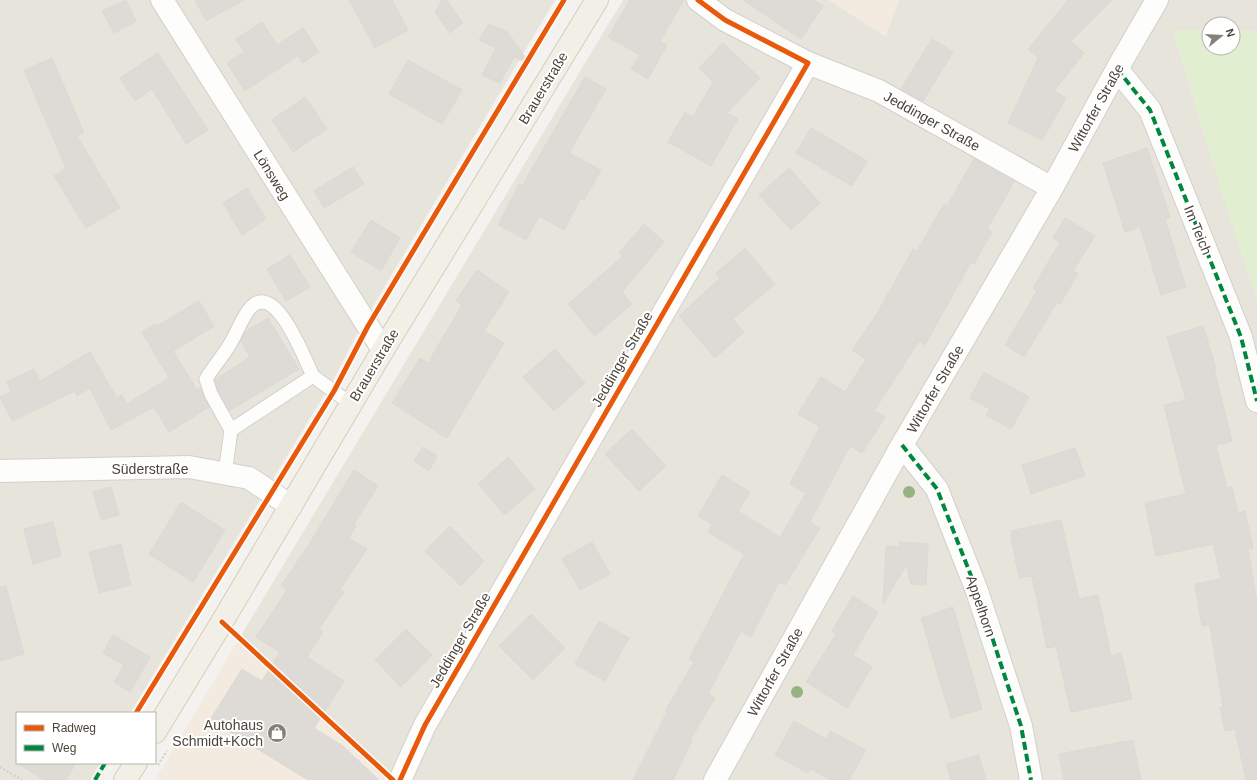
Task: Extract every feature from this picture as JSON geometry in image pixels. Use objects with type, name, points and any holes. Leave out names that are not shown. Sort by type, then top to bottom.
[{"type":"main road","name":"Brauerstraße","points":[[156,730],[291,506],[382,350],[596,0]]},
{"type":"main road","points":[[125,780],[135,764]]},
{"type":"street","name":"Lönsweg","points":[[162,0],[382,350]]},
{"type":"street","name":"Jeddinger Straße","points":[[698,0],[724,20],[808,63],[879,91],[1052,188]]},
{"type":"street","name":"Wittorfer Straße","points":[[715,780],[902,444],[1052,188],[1117,68],[1157,0]]},
{"type":"street","name":"Jeddinger Straße","points":[[400,780],[425,725],[808,63]]},
{"type":"street","name":"Im Teich","points":[[1117,68],[1150,110],[1241,337],[1257,401]]},
{"type":"street","name":"Appelhorn","points":[[902,444],[937,489],[977,591],[1021,726],[1031,780]]},
{"type":"street","name":"Süderstraße","points":[[0,471],[189,467],[249,478],[291,506]]},
{"type":"lane","points":[[225,474],[231,430],[211,394],[206,379],[231,343],[251,307],[258,302],[264,301],[270,303],[281,314],[313,376],[351,404]]},
{"type":"lane","points":[[231,430],[313,376]]},
{"type":"path","points":[[0,767],[22,780]]},
{"type":"shaded area","points":[[0,0],[555,0],[360,328],[332,382],[131,712],[16,712],[16,764],[99,764],[90,780],[0,780]]},
{"type":"shaded area","points":[[623,0],[829,0],[885,36],[899,0],[1257,0],[1257,31],[1241,30],[1241,16],[1201,16],[1201,30],[1173,31],[1219,183],[1257,299],[1257,780],[386,780],[237,642]]},
{"type":"shaded area","points":[[829,0],[899,0],[886,36]]},
{"type":"shaded area","points":[[237,642],[386,780],[155,780]]},
{"type":"green space","points":[[1173,30],[1201,30],[1201,56],[1241,56],[1241,30],[1257,31],[1257,299],[1219,183]]},
{"type":"building","points":[[126,0],[136,21],[114,33],[102,11]]},
{"type":"building","points":[[195,0],[244,0],[206,21]]},
{"type":"building","points":[[349,0],[392,0],[408,30],[375,48]]},
{"type":"building","points":[[442,0],[447,0],[463,23],[450,33],[435,13]]},
{"type":"building","points":[[630,0],[684,0],[660,41],[667,45],[648,79],[631,69],[640,55],[608,37]]},
{"type":"building","points":[[743,0],[814,0],[823,6],[801,39]]},
{"type":"building","points":[[1068,0],[1112,0],[1071,41],[1084,53],[1054,91],[1066,98],[1042,140],[1008,123],[1038,58],[1028,49]]},
{"type":"building","points":[[262,22],[277,45],[303,28],[319,52],[302,63],[298,56],[245,91],[227,63],[244,52],[236,39]]},
{"type":"building","points":[[489,24],[505,31],[506,30],[530,64],[514,57],[500,83],[482,75],[496,48],[479,40]]},
{"type":"building","points":[[932,39],[953,52],[923,101],[901,89]]},
{"type":"building","points":[[723,43],[760,78],[727,113],[738,119],[711,166],[668,142],[685,112],[693,117],[713,82],[699,68]]},
{"type":"building","points":[[158,53],[208,130],[186,144],[152,89],[135,101],[120,78]]},
{"type":"building","points":[[52,58],[84,133],[77,136],[120,208],[86,228],[54,176],[66,168],[24,70]]},
{"type":"building","points":[[408,60],[462,90],[442,124],[389,94]]},
{"type":"building","points":[[585,77],[606,89],[569,153],[601,170],[584,200],[581,198],[564,230],[539,216],[526,240],[498,225],[519,184],[522,186]]},
{"type":"building","points":[[305,97],[327,129],[293,152],[272,120]]},
{"type":"building","points":[[811,128],[867,161],[852,186],[796,153]]},
{"type":"building","points":[[1147,148],[1170,217],[1165,219],[1186,287],[1161,295],[1140,227],[1125,232],[1103,163]]},
{"type":"building","points":[[974,159],[1014,182],[987,229],[992,232],[974,264],[971,262],[925,345],[919,341],[874,411],[885,417],[862,453],[850,446],[810,522],[820,528],[785,585],[779,582],[751,637],[741,631],[708,694],[715,698],[690,740],[692,741],[673,780],[633,780],[667,712],[665,711],[694,662],[689,659],[744,554],[708,532],[712,524],[698,516],[722,475],[750,492],[738,511],[780,537],[806,493],[790,484],[820,427],[798,414],[821,377],[845,392],[866,359],[852,350],[875,317],[913,249],[917,251],[944,204],[947,206]]},
{"type":"building","points":[[353,167],[364,184],[324,208],[314,191]]},
{"type":"building","points":[[789,168],[820,203],[791,230],[759,195]]},
{"type":"building","points":[[247,188],[266,219],[242,235],[223,203]]},
{"type":"building","points":[[1065,218],[1095,236],[1073,271],[1078,274],[1060,304],[1057,302],[1024,357],[1005,345],[1037,291],[1033,288],[1060,242],[1053,238]]},
{"type":"building","points":[[371,220],[400,238],[381,271],[351,252]]},
{"type":"building","points":[[644,224],[664,242],[622,292],[632,304],[595,336],[568,304],[623,256],[619,253]]},
{"type":"building","points":[[745,248],[775,284],[733,319],[744,332],[715,358],[679,316],[720,278],[716,273]]},
{"type":"building","points":[[290,255],[310,287],[286,301],[267,269]]},
{"type":"building","points":[[477,270],[509,292],[484,331],[504,343],[447,438],[392,403],[420,358],[428,363],[462,305],[456,301]]},
{"type":"building","points":[[199,301],[214,326],[173,351],[197,390],[200,388],[209,407],[169,432],[154,407],[111,430],[90,388],[77,396],[75,391],[12,421],[0,397],[11,391],[7,382],[34,369],[40,381],[90,352],[117,398],[122,395],[127,404],[169,378],[142,332],[155,324],[157,326]]},
{"type":"building","points":[[268,318],[299,369],[229,411],[218,391],[215,380],[250,357],[241,341],[245,332]]},
{"type":"building","points":[[1203,326],[1216,368],[1214,369],[1232,441],[1216,445],[1227,488],[1232,487],[1238,513],[1245,511],[1253,548],[1248,549],[1257,602],[1257,780],[1246,780],[1235,729],[1225,731],[1220,707],[1223,707],[1210,625],[1202,626],[1195,584],[1221,579],[1213,544],[1156,556],[1145,503],[1186,494],[1164,405],[1186,400],[1167,337]]},
{"type":"building","points":[[555,349],[585,383],[554,411],[523,377]]},
{"type":"building","points":[[984,372],[1029,397],[1011,429],[986,415],[990,409],[970,398]]},
{"type":"building","points":[[632,429],[666,466],[639,491],[605,454]]},
{"type":"building","points":[[423,447],[437,456],[429,471],[414,461]]},
{"type":"building","points":[[1075,448],[1085,476],[1031,494],[1022,465]]},
{"type":"building","points":[[508,457],[535,489],[505,515],[478,484]]},
{"type":"building","points":[[354,470],[378,486],[354,524],[356,526],[349,538],[367,549],[340,590],[344,592],[319,629],[323,632],[307,657],[344,681],[314,728],[343,746],[379,780],[308,780],[210,720],[242,669],[262,681],[280,652],[256,637],[287,590],[281,586],[308,546]]},
{"type":"building","points":[[111,487],[119,515],[101,520],[93,492]]},
{"type":"building","points":[[181,502],[225,530],[193,582],[149,554]]},
{"type":"building","points":[[1061,520],[1079,599],[1098,595],[1111,656],[1121,653],[1132,699],[1071,712],[1056,646],[1047,648],[1032,576],[1019,578],[1011,538],[1011,531]]},
{"type":"building","points":[[53,522],[61,556],[33,564],[24,529]]},
{"type":"building","points":[[450,526],[484,561],[461,586],[425,551]]},
{"type":"building","points":[[592,542],[610,574],[580,590],[562,559]]},
{"type":"building","points":[[899,542],[928,544],[926,585],[911,584],[906,565],[883,604],[886,546],[900,547]]},
{"type":"building","points":[[121,544],[131,585],[99,593],[89,552]]},
{"type":"building","points":[[6,586],[24,654],[0,661],[0,587]]},
{"type":"building","points":[[853,596],[878,612],[853,655],[872,667],[847,708],[806,682],[836,634],[832,631]]},
{"type":"building","points":[[953,607],[982,709],[951,718],[921,618]]},
{"type":"building","points":[[531,614],[565,648],[533,680],[499,646]]},
{"type":"building","points":[[599,621],[629,638],[605,681],[575,664]]},
{"type":"building","points":[[406,629],[432,655],[401,687],[375,660]]},
{"type":"building","points":[[113,635],[150,657],[130,692],[114,682],[124,665],[103,653]]},
{"type":"building","points":[[794,721],[826,739],[830,731],[866,750],[849,780],[830,780],[811,769],[808,773],[775,755]]},
{"type":"building","points":[[1133,740],[1141,780],[1064,780],[1059,754]]},
{"type":"building","points":[[979,755],[986,780],[951,780],[946,764]]},
{"type":"building","points":[[19,764],[75,764],[66,780],[44,780]]},
{"type":"marked path","points":[[1117,69],[1150,110],[1241,337],[1257,401]]},
{"type":"marked path","points":[[902,445],[937,489],[977,591],[1021,726],[1031,780]]},
{"type":"marked path","points":[[95,780],[104,764]]},
{"type":"cycle path","points":[[137,712],[334,391],[368,326],[564,0]]},
{"type":"cycle path","points":[[400,780],[425,725],[808,63],[725,20],[698,0]]},
{"type":"cycle path","points":[[222,622],[393,780]]},
{"type":"place","name":"Autohaus Schmidt+Koch","points":[[277,733]]}]
